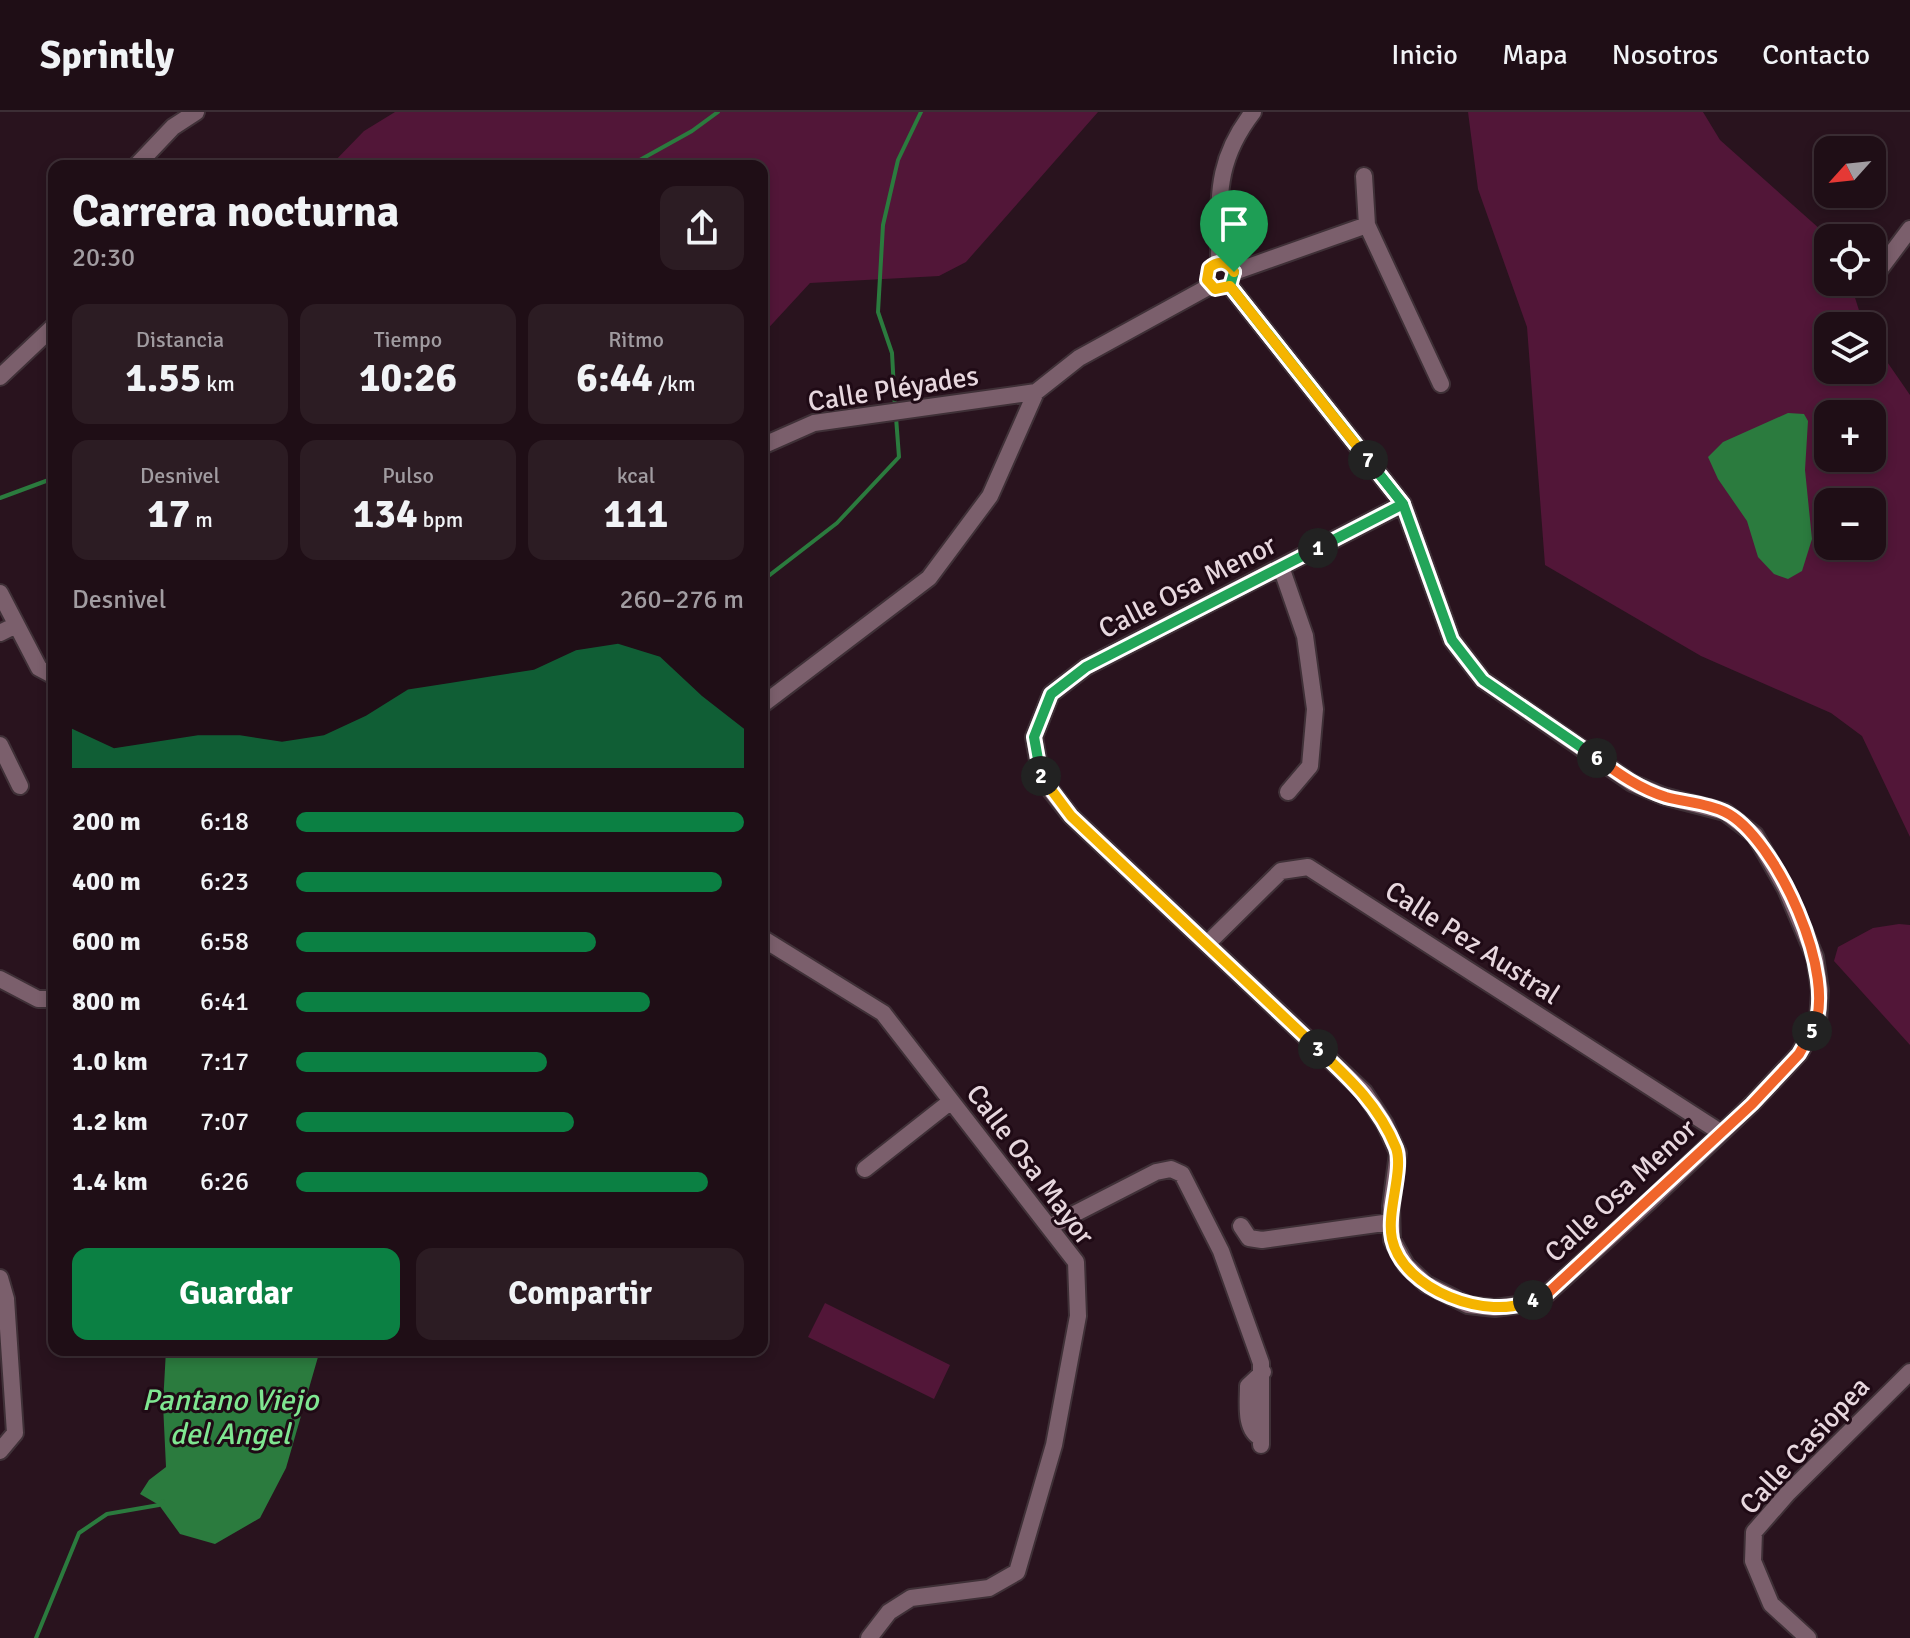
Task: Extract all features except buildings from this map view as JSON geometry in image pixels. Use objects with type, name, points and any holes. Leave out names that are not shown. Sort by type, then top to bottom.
[{"type":"street","points":[[142,160],[173,127],[196,112]]},
{"type":"street","points":[[1219,262],[1220,178],[1234,137],[1253,112]]},
{"type":"street","points":[[1364,176],[1367,225],[1441,384]]},
{"type":"street","points":[[1210,286],[1220,290],[1232,279],[1367,225]]},
{"type":"street","points":[[1886,261],[1910,229]]},
{"type":"street","points":[[1210,286],[1209,268],[1219,262],[1226,263],[1232,279]]},
{"type":"street","name":"Calle Osa Menor","points":[[1232,279],[1403,504],[1452,640],[1483,680],[1632,783],[1663,796],[1725,812],[1755,835],[1786,889],[1815,957],[1820,991],[1818,1021],[1799,1054],[1548,1293],[1525,1304],[1495,1308],[1468,1305],[1426,1284],[1406,1265],[1392,1240],[1398,1153],[1364,1092],[1071,816],[1041,778],[1034,737],[1051,694],[1086,667],[1403,504]]},
{"type":"street","points":[[768,700],[929,578],[990,496],[1036,392],[1079,358],[1210,286]]},
{"type":"street","points":[[0,377],[48,332]]},
{"type":"street","name":"Calle Pléyades","points":[[768,443],[814,423],[1036,392]]},
{"type":"street","points":[[1281,567],[1305,636],[1315,709],[1310,766],[1288,792]]},
{"type":"street","points":[[0,593],[39,668],[48,673]]},
{"type":"street","points":[[0,633],[16,625]]},
{"type":"street","points":[[0,745],[20,786]]},
{"type":"street","name":"Calle Pez Austral","points":[[1207,944],[1281,871],[1308,867],[1720,1132]]},
{"type":"street","name":"Calle Osa Mayor","points":[[768,942],[883,1013],[1076,1262],[1078,1316],[1054,1445],[1017,1572],[989,1588],[911,1598],[889,1612],[869,1638]]},
{"type":"street","points":[[0,979],[38,999],[48,999]]},
{"type":"street","points":[[865,1169],[950,1102]]},
{"type":"street","points":[[1049,1227],[1156,1172],[1171,1169],[1182,1174],[1221,1251],[1263,1372],[1261,1442]]},
{"type":"street","points":[[1241,1226],[1249,1238],[1262,1240],[1391,1222]]},
{"type":"street","points":[[0,1278],[6,1299],[15,1433],[0,1451]]},
{"type":"street","name":"Calle Casiopea","points":[[1808,1638],[1771,1604],[1753,1561],[1754,1532],[1788,1493],[1910,1372]]},
{"type":"shaded area","points":[[395,112],[1098,112],[966,262],[939,276],[810,283],[768,328],[768,160],[336,160],[364,131]]},
{"type":"shaded area","points":[[1468,112],[1703,112],[1720,140],[1814,224],[1814,296],[1854,296],[1860,312],[1814,312],[1814,384],[1886,384],[1886,360],[1910,395],[1910,837],[1862,736],[1831,713],[1701,656],[1545,565],[1527,327],[1478,189]]},
{"type":"shaded area","points":[[1910,925],[1910,1045],[1834,961],[1838,947],[1873,928]]},
{"type":"shaded area","points":[[825,1303],[950,1365],[934,1399],[808,1337]]},
{"type":"water","points":[[1788,413],[1804,414],[1808,421],[1805,470],[1812,539],[1802,571],[1788,579],[1774,574],[1758,557],[1747,521],[1718,479],[1708,457],[1723,442]]},
{"type":"water","name":"Pantano Viejo del Angel","points":[[166,1356],[318,1356],[286,1468],[260,1518],[215,1544],[180,1534],[159,1505],[140,1494],[149,1480],[166,1467],[163,1404]]},
{"type":"waterway","points":[[640,160],[692,131],[718,112]]},
{"type":"waterway","points":[[895,408],[892,353],[878,312],[883,225],[898,160],[921,112]]},
{"type":"waterway","points":[[768,576],[837,523],[899,457],[896,417]]},
{"type":"waterway","points":[[0,498],[48,480]]},
{"type":"waterway","points":[[36,1638],[79,1533],[107,1514],[159,1505],[163,1501]]},
{"type":"route","points":[[1234,272],[1226,263],[1219,262],[1209,268],[1207,280],[1215,289],[1230,286],[1345,432],[1403,504],[1452,640],[1483,680],[1632,783],[1663,796],[1725,812],[1755,835],[1786,889],[1815,957],[1820,991],[1818,1021],[1799,1054],[1752,1104],[1651,1200],[1548,1293],[1525,1304],[1495,1308],[1468,1305],[1426,1284],[1406,1265],[1392,1240],[1391,1206],[1398,1153],[1385,1124],[1364,1092],[1071,816],[1041,778],[1034,737],[1051,694],[1086,667],[1403,504],[1230,286],[1234,272]]}]
